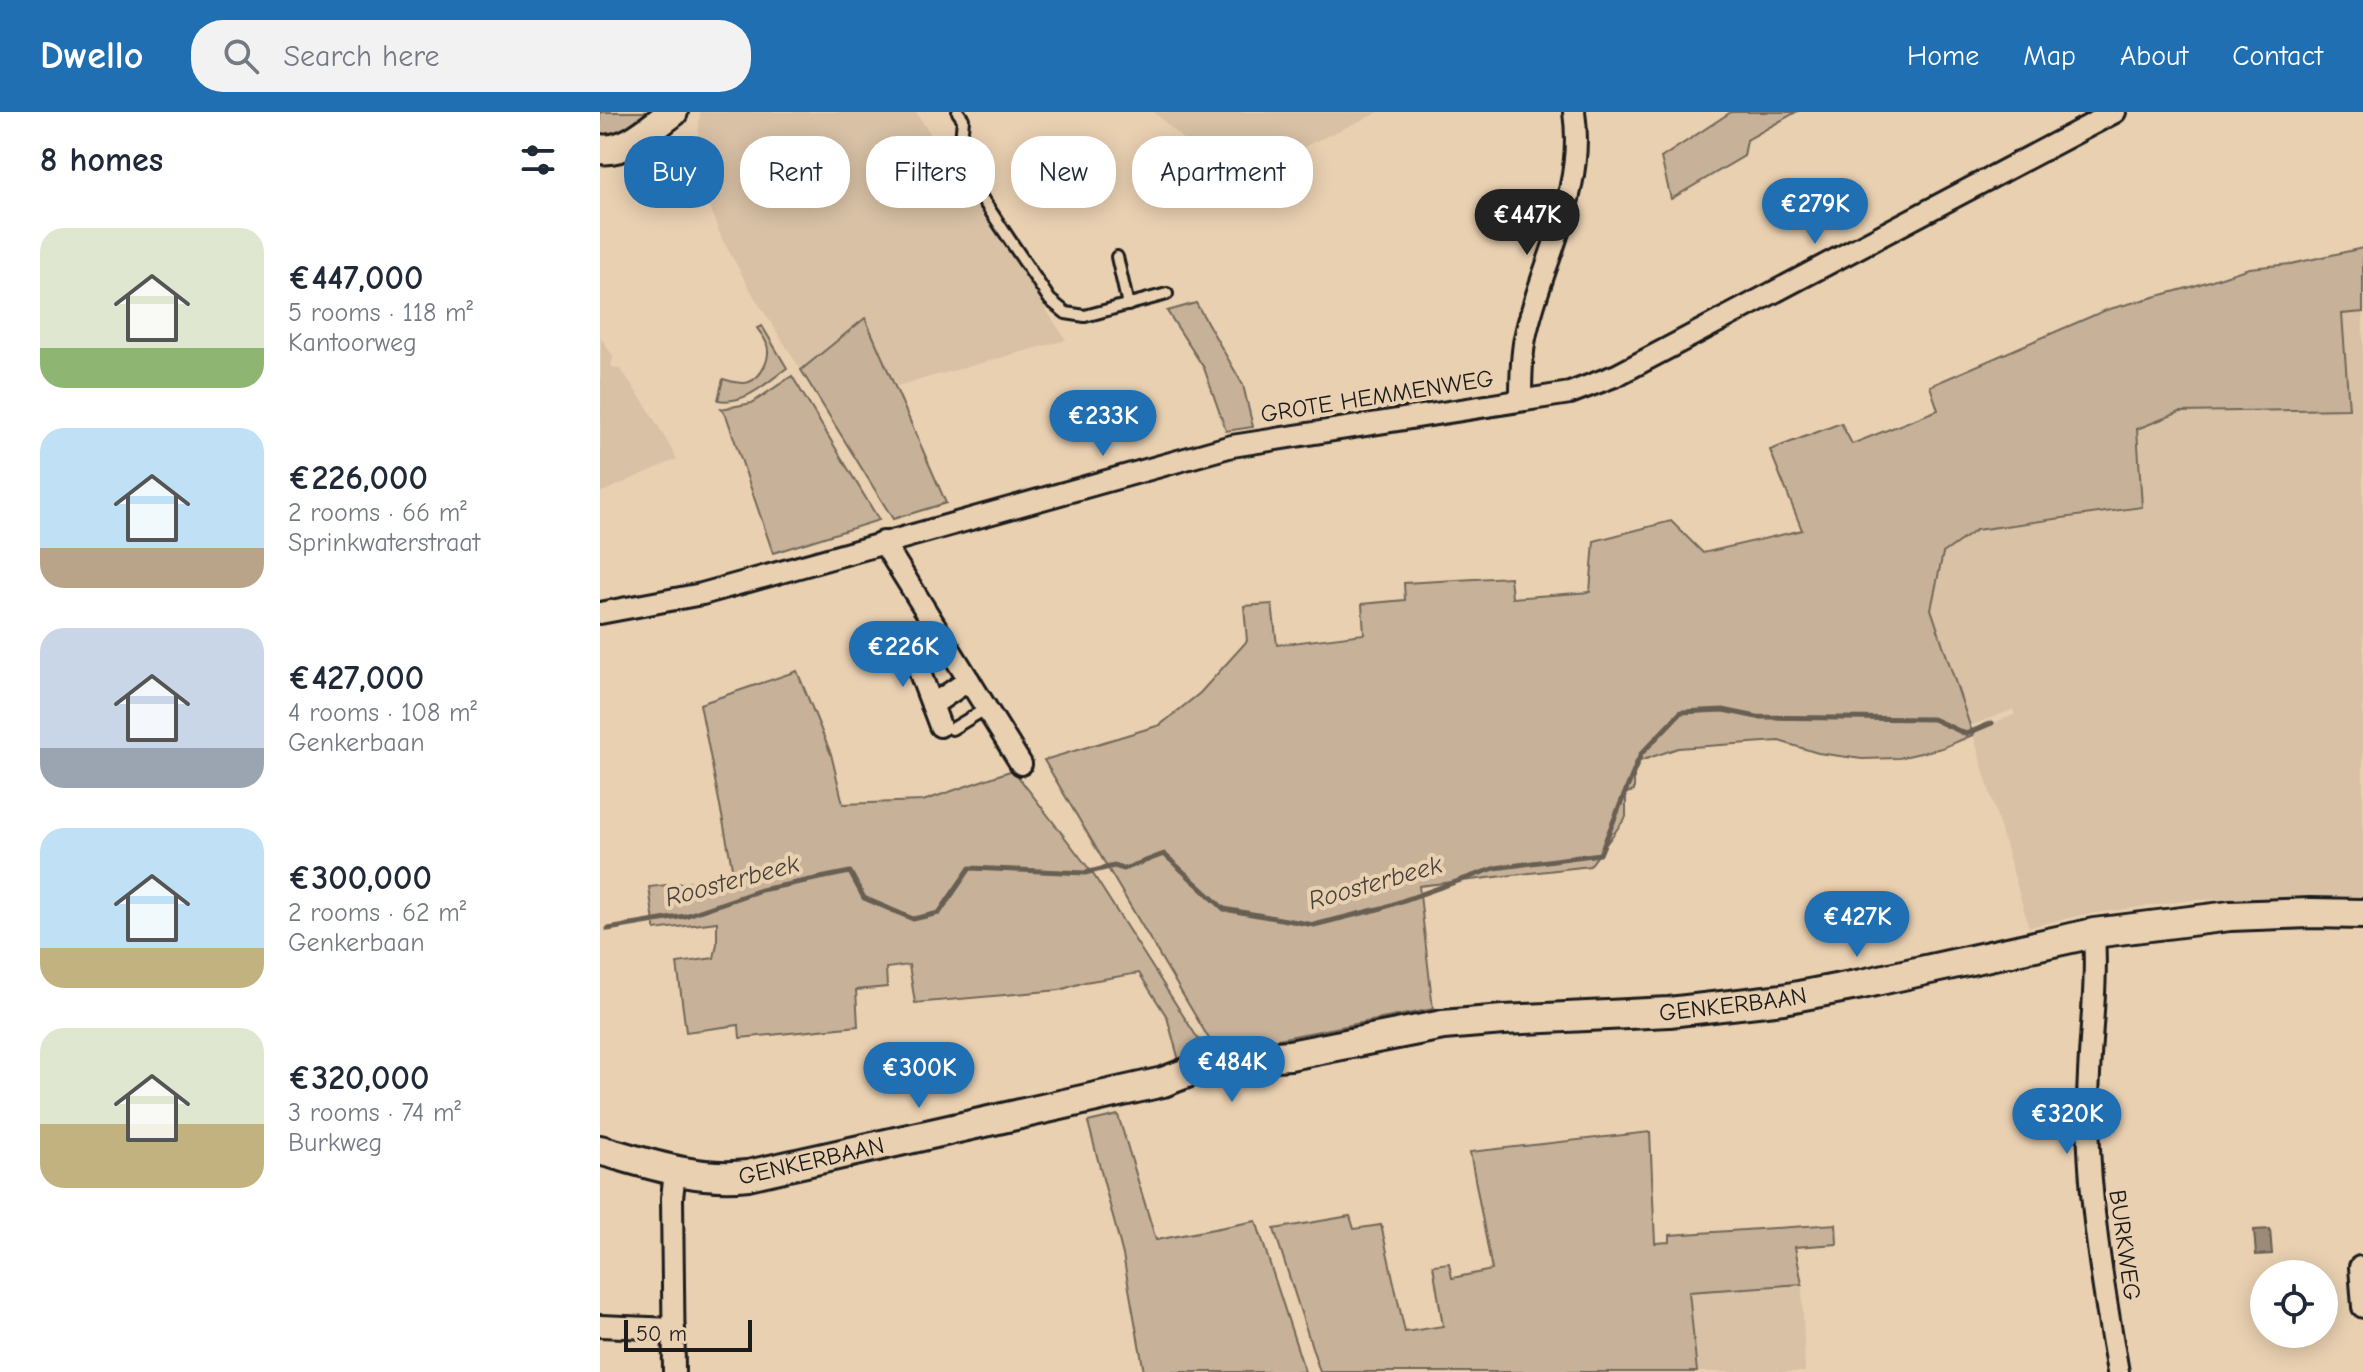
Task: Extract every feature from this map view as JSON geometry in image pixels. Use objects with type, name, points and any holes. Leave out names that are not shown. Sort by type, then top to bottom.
[{"type":"street","points":[[600,149],[610,151],[632,142],[673,112]]},
{"type":"street","points":[[1521,399],[1525,337],[1575,175],[1577,137],[1574,112]]},
{"type":"street","name":"GROTE HEMMENWEG","points":[[600,613],[702,594],[1232,446],[1570,393],[1617,375],[2115,112]]},
{"type":"street","points":[[883,542],[1021,764]]},
{"type":"street","points":[[906,636],[932,705],[946,728]]},
{"type":"street","points":[[932,705],[969,680]]},
{"type":"street","name":"GENKERBAAN","points":[[600,1150],[675,1171],[713,1176],[748,1175],[1163,1082],[1183,1085],[1212,1082],[1290,1055],[1443,1025],[1669,1012],[1783,999],[2094,933],[2230,916],[2363,914]]},
{"type":"street","name":"BURKWEG","points":[[2094,933],[2097,972],[2089,1058],[2089,1167],[2098,1263],[2118,1372]]},
{"type":"street","points":[[674,1372],[672,1198],[675,1171]]},
{"type":"street","points":[[2363,1267],[2360,1267],[2363,1307]]},
{"type":"street","points":[[600,1326],[674,1329]]},
{"type":"lane","points":[[958,112],[963,119],[959,164],[1050,300],[1066,313],[1085,316],[1167,294]]},
{"type":"lane","points":[[1117,257],[1128,305]]},
{"type":"lane","points":[[946,728],[987,708]]},
{"type":"shaded area","points":[[600,112],[653,112],[622,135],[600,136]]},
{"type":"shaded area","points":[[700,112],[916,112],[932,136],[866,136],[866,208],[979,208],[1066,340],[897,386],[864,318],[801,370],[755,298],[721,237],[711,208],[724,208],[724,136],[698,136]]},
{"type":"shaded area","points":[[1154,112],[1379,112],[1313,143],[1313,136],[1179,136]]},
{"type":"shaded area","points":[[1731,112],[1796,112],[1747,140],[1744,156],[1671,199],[1661,158]]},
{"type":"shaded area","points":[[2363,248],[2363,312],[2342,314],[2349,409],[2180,412],[2137,429],[2142,507],[1976,530],[1943,553],[1931,609],[1973,735],[1942,748],[1899,758],[1862,759],[1818,753],[1779,741],[1678,748],[1634,763],[1634,791],[1626,793],[1626,817],[1590,866],[1419,886],[1433,1009],[1221,1050],[1212,1044],[1044,760],[1160,725],[1200,693],[1247,641],[1244,606],[1272,604],[1277,645],[1364,634],[1362,604],[1405,600],[1404,583],[1510,577],[1512,598],[1590,592],[1594,541],[1671,521],[1703,553],[1802,530],[1770,450],[1841,423],[1852,444],[1938,410],[1930,386],[2106,310],[2249,268],[2291,264]]},
{"type":"shaded area","points":[[1196,303],[1243,385],[1253,427],[1226,431],[1204,368],[1167,311]]},
{"type":"shaded area","points":[[2363,312],[2363,896],[2193,900],[2082,915],[2029,927],[1972,731],[2014,715],[2014,709],[1970,726],[1931,609],[1943,553],[1976,530],[2142,507],[2137,429],[2180,412],[2348,409],[2342,313]]},
{"type":"shaded area","points":[[865,318],[946,503],[893,519],[801,370]]},
{"type":"shaded area","points":[[762,326],[787,368],[746,396],[728,401],[718,400],[723,379],[746,383],[761,372],[768,350],[757,328]]},
{"type":"shaded area","points":[[601,338],[613,356],[611,367],[621,369],[677,459],[600,493]]},
{"type":"shaded area","points":[[792,376],[879,520],[773,553],[726,415],[721,409],[752,403]]},
{"type":"shaded area","points":[[797,671],[831,754],[843,804],[923,801],[1013,770],[1093,874],[1207,1053],[1180,1064],[1167,1017],[1139,973],[1085,982],[1060,990],[915,1003],[909,965],[886,968],[887,987],[856,990],[858,1026],[740,1038],[739,1025],[686,1032],[677,963],[714,958],[717,922],[655,930],[649,887],[734,877],[700,704]]},
{"type":"shaded area","points":[[1118,1115],[1156,1240],[1256,1221],[1305,1372],[1144,1372],[1123,1255],[1088,1122]]},
{"type":"shaded area","points":[[1650,1132],[1655,1243],[1670,1242],[1670,1235],[1836,1224],[1837,1244],[1795,1247],[1802,1284],[1689,1292],[1697,1372],[1320,1372],[1274,1229],[1350,1216],[1354,1229],[1381,1225],[1405,1332],[1443,1326],[1433,1265],[1449,1263],[1452,1278],[1492,1270],[1470,1152]]},
{"type":"shaded area","points":[[2270,1229],[2272,1254],[2256,1255],[2254,1230]]},
{"type":"shaded area","points":[[1802,1284],[1805,1372],[1697,1372],[1688,1292]]},
{"type":"waterway","name":"Roosterbeek","points":[[608,929],[685,916],[761,890],[850,872],[864,898],[913,919],[939,913],[970,868],[1085,873],[1114,866],[1124,869],[1164,854],[1224,909],[1314,925],[1382,908],[1495,868],[1600,854],[1641,754],[1681,712],[1723,710],[1757,717],[1933,719],[1966,734],[1992,723]]}]
